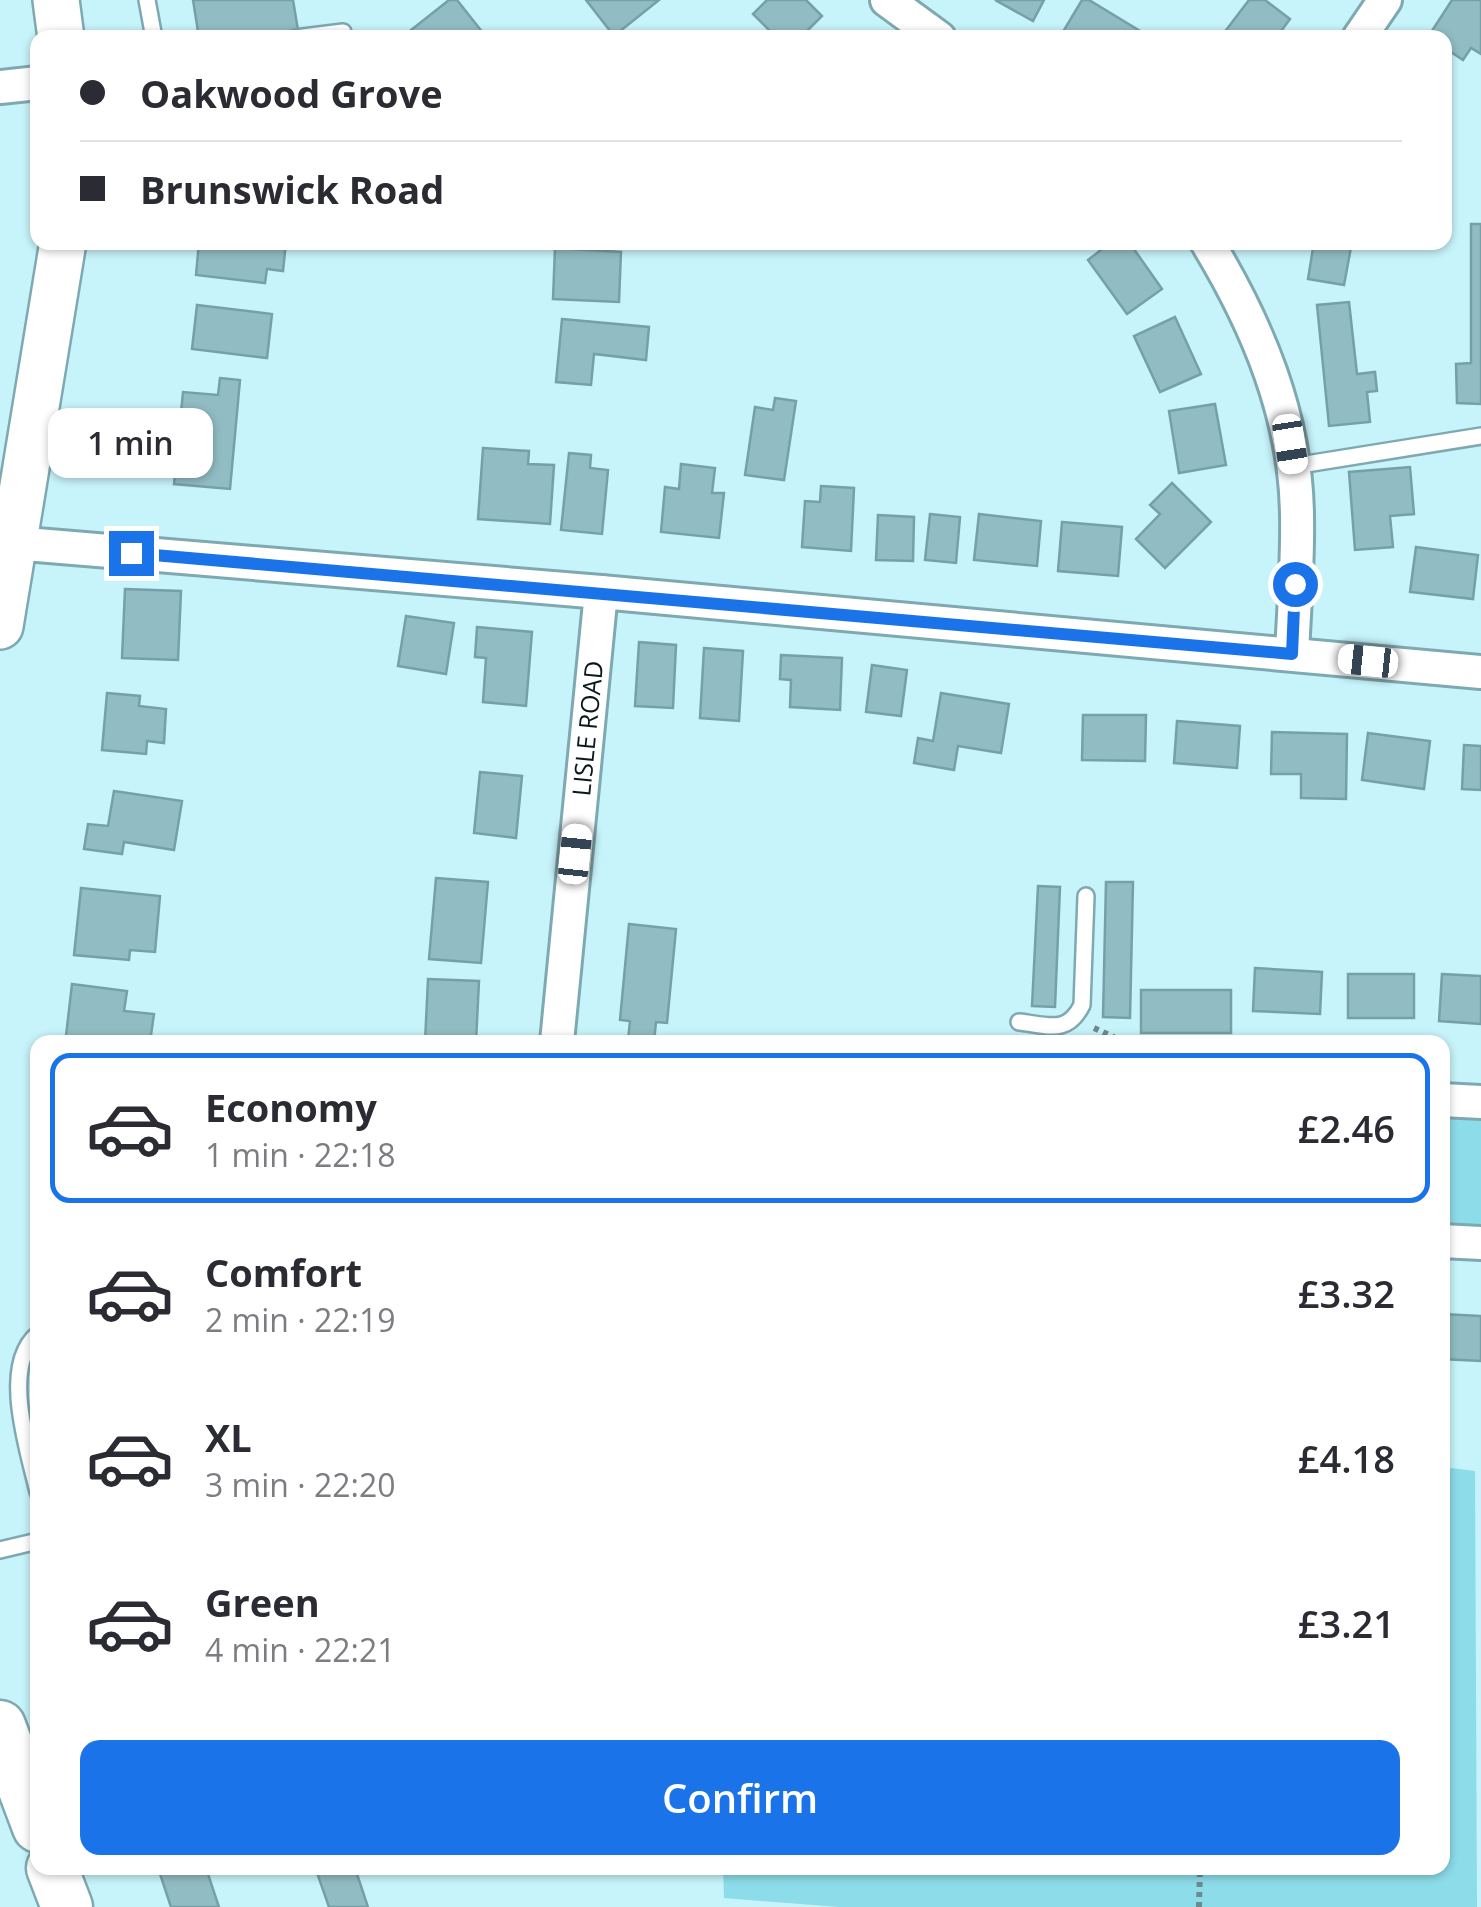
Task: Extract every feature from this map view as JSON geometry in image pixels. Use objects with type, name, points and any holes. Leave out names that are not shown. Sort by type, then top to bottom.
[{"type":"main road","points":[[56,0],[60,30]]},
{"type":"main road","points":[[0,626],[62,250]]},
{"type":"main road","points":[[0,1726],[30,1806]]},
{"type":"main road","points":[[55,1875],[67,1907]]},
{"type":"street","points":[[887,0],[928,30]]},
{"type":"street","points":[[1363,30],[1384,0]]},
{"type":"street","points":[[0,87],[30,84]]},
{"type":"street","points":[[1212,250],[1240,296],[1268,360],[1286,421],[1298,514],[1292,654]]},
{"type":"street","points":[[13,543],[1481,672]]},
{"type":"street","name":"LISLE ROAD","points":[[558,1035],[601,592]]},
{"type":"street","points":[[1450,1100],[1481,1102]]},
{"type":"street","points":[[1450,1241],[1481,1243]]},
{"type":"lane","points":[[147,0],[153,30]]},
{"type":"lane","points":[[1294,466],[1481,436]]},
{"type":"lane","points":[[1019,1022],[1063,1027],[1075,1020],[1082,1005],[1086,896]]},
{"type":"lane","points":[[30,1341],[24,1347],[15,1387],[30,1455]]},
{"type":"lane","points":[[0,1550],[30,1544]]},
{"type":"path","points":[[1075,1020],[1108,1035]]},
{"type":"path","points":[[1199,1907],[1200,1875]]},
{"type":"shaded area","points":[[1450,1111],[1481,1112],[1481,1228],[1450,1226]]},
{"type":"shaded area","points":[[1450,1468],[1475,1471],[1477,1907],[839,1907],[724,1898],[723,1875],[1450,1875]]},
{"type":"building","points":[[193,0],[293,0],[298,30],[198,30]]},
{"type":"building","points":[[449,0],[457,0],[481,30],[411,30]]},
{"type":"building","points":[[586,0],[659,0],[622,30],[609,30]]},
{"type":"building","points":[[767,0],[806,0],[822,16],[808,30],[769,30],[753,14]]},
{"type":"building","points":[[995,0],[1044,0],[1033,21]]},
{"type":"building","points":[[1082,0],[1089,0],[1138,30],[1064,30]]},
{"type":"building","points":[[1249,0],[1265,0],[1290,19],[1282,30],[1226,30]]},
{"type":"building","points":[[1452,0],[1481,0],[1481,54],[1471,48],[1463,60],[1452,53],[1452,30],[1433,30]]},
{"type":"building","points":[[1471,224],[1481,224],[1481,404],[1457,403],[1456,364],[1471,363]]},
{"type":"building","points":[[198,250],[285,250],[283,271],[267,269],[265,283],[196,275]]},
{"type":"building","points":[[555,250],[621,252],[619,302],[553,299]]},
{"type":"building","points":[[1101,250],[1135,250],[1162,289],[1127,314],[1088,260]]},
{"type":"building","points":[[1313,250],[1351,250],[1344,285],[1308,279]]},
{"type":"building","points":[[1349,302],[1357,374],[1375,372],[1377,391],[1367,392],[1370,422],[1329,426],[1317,305]]},
{"type":"building","points":[[197,305],[272,314],[267,358],[192,349]]},
{"type":"building","points":[[1175,317],[1201,374],[1160,392],[1134,336]]},
{"type":"building","points":[[562,319],[649,327],[646,360],[594,354],[591,385],[556,382]]},
{"type":"building","points":[[220,378],[240,380],[230,489],[174,484],[183,392],[218,395]]},
{"type":"building","points":[[775,398],[796,401],[784,480],[745,475],[755,407],[773,410]]},
{"type":"building","points":[[1215,404],[1226,465],[1179,473],[1169,411]]},
{"type":"building","points":[[483,448],[529,451],[528,464],[554,465],[550,524],[478,519]]},
{"type":"building","points":[[569,453],[591,455],[590,468],[608,470],[602,534],[561,530]]},
{"type":"building","points":[[681,464],[715,468],[712,493],[724,493],[719,538],[661,532],[665,487],[679,489]]},
{"type":"building","points":[[1410,467],[1414,514],[1390,516],[1393,547],[1355,550],[1349,472]]},
{"type":"building","points":[[1172,483],[1211,522],[1165,568],[1136,539],[1160,514],[1150,505]]},
{"type":"building","points":[[821,486],[854,488],[851,551],[802,547],[805,501],[820,502]]},
{"type":"building","points":[[930,514],[960,517],[956,563],[925,560]]},
{"type":"building","points":[[979,514],[1041,521],[1037,566],[974,560]]},
{"type":"building","points":[[878,515],[914,517],[913,561],[876,560]]},
{"type":"building","points":[[1062,522],[1122,527],[1118,576],[1058,571]]},
{"type":"building","points":[[1416,547],[1478,555],[1473,599],[1410,592]]},
{"type":"building","points":[[125,589],[181,591],[178,660],[122,658]]},
{"type":"building","points":[[406,616],[454,623],[446,674],[398,666]]},
{"type":"building","points":[[477,627],[532,632],[526,706],[483,702],[486,658],[475,657]]},
{"type":"building","points":[[639,642],[676,645],[673,708],[635,706]]},
{"type":"building","points":[[704,648],[743,651],[739,721],[700,718]]},
{"type":"building","points":[[781,655],[842,658],[840,710],[790,707],[791,680],[780,679]]},
{"type":"building","points":[[872,665],[907,670],[901,716],[866,712]]},
{"type":"building","points":[[107,693],[140,696],[139,706],[166,709],[164,743],[147,741],[146,754],[102,750]]},
{"type":"building","points":[[941,693],[1009,704],[1001,753],[958,746],[954,770],[914,763],[918,738],[933,741]]},
{"type":"building","points":[[1083,715],[1146,715],[1145,761],[1082,760]]},
{"type":"building","points":[[1177,721],[1240,726],[1237,768],[1174,763]]},
{"type":"building","points":[[1272,732],[1347,734],[1346,799],[1301,798],[1301,774],[1271,774]]},
{"type":"building","points":[[1368,733],[1430,741],[1424,789],[1362,780]]},
{"type":"building","points":[[1464,745],[1481,746],[1481,790],[1462,789]]},
{"type":"building","points":[[480,772],[522,776],[516,838],[474,833]]},
{"type":"building","points":[[114,791],[182,801],[174,850],[124,842],[122,854],[84,849],[88,824],[108,826]]},
{"type":"building","points":[[436,878],[488,882],[481,963],[429,959]]},
{"type":"building","points":[[1106,882],[1133,882],[1130,1018],[1103,1017]]},
{"type":"building","points":[[1038,886],[1060,887],[1055,1007],[1032,1006]]},
{"type":"building","points":[[81,888],[160,896],[155,952],[130,950],[129,960],[74,955]]},
{"type":"building","points":[[629,924],[676,929],[667,1023],[656,1022],[655,1035],[629,1035],[630,1021],[620,1020]]},
{"type":"building","points":[[1255,968],[1322,972],[1320,1014],[1253,1011]]},
{"type":"building","points":[[1348,974],[1414,974],[1414,1018],[1348,1018]]},
{"type":"building","points":[[1442,974],[1481,976],[1481,1024],[1439,1021]]},
{"type":"building","points":[[428,979],[479,981],[476,1035],[425,1035]]},
{"type":"building","points":[[72,984],[127,991],[124,1011],[154,1014],[151,1035],[66,1035]]},
{"type":"building","points":[[1141,990],[1231,990],[1231,1033],[1141,1033]]},
{"type":"building","points":[[1450,1314],[1481,1316],[1481,1361],[1450,1359]]},
{"type":"building","points":[[160,1875],[208,1875],[219,1907],[171,1907]]},
{"type":"building","points":[[318,1875],[357,1875],[368,1907],[329,1907]]},
{"type":"route","points":[[131,553],[1292,654],[1295,584]]}]
